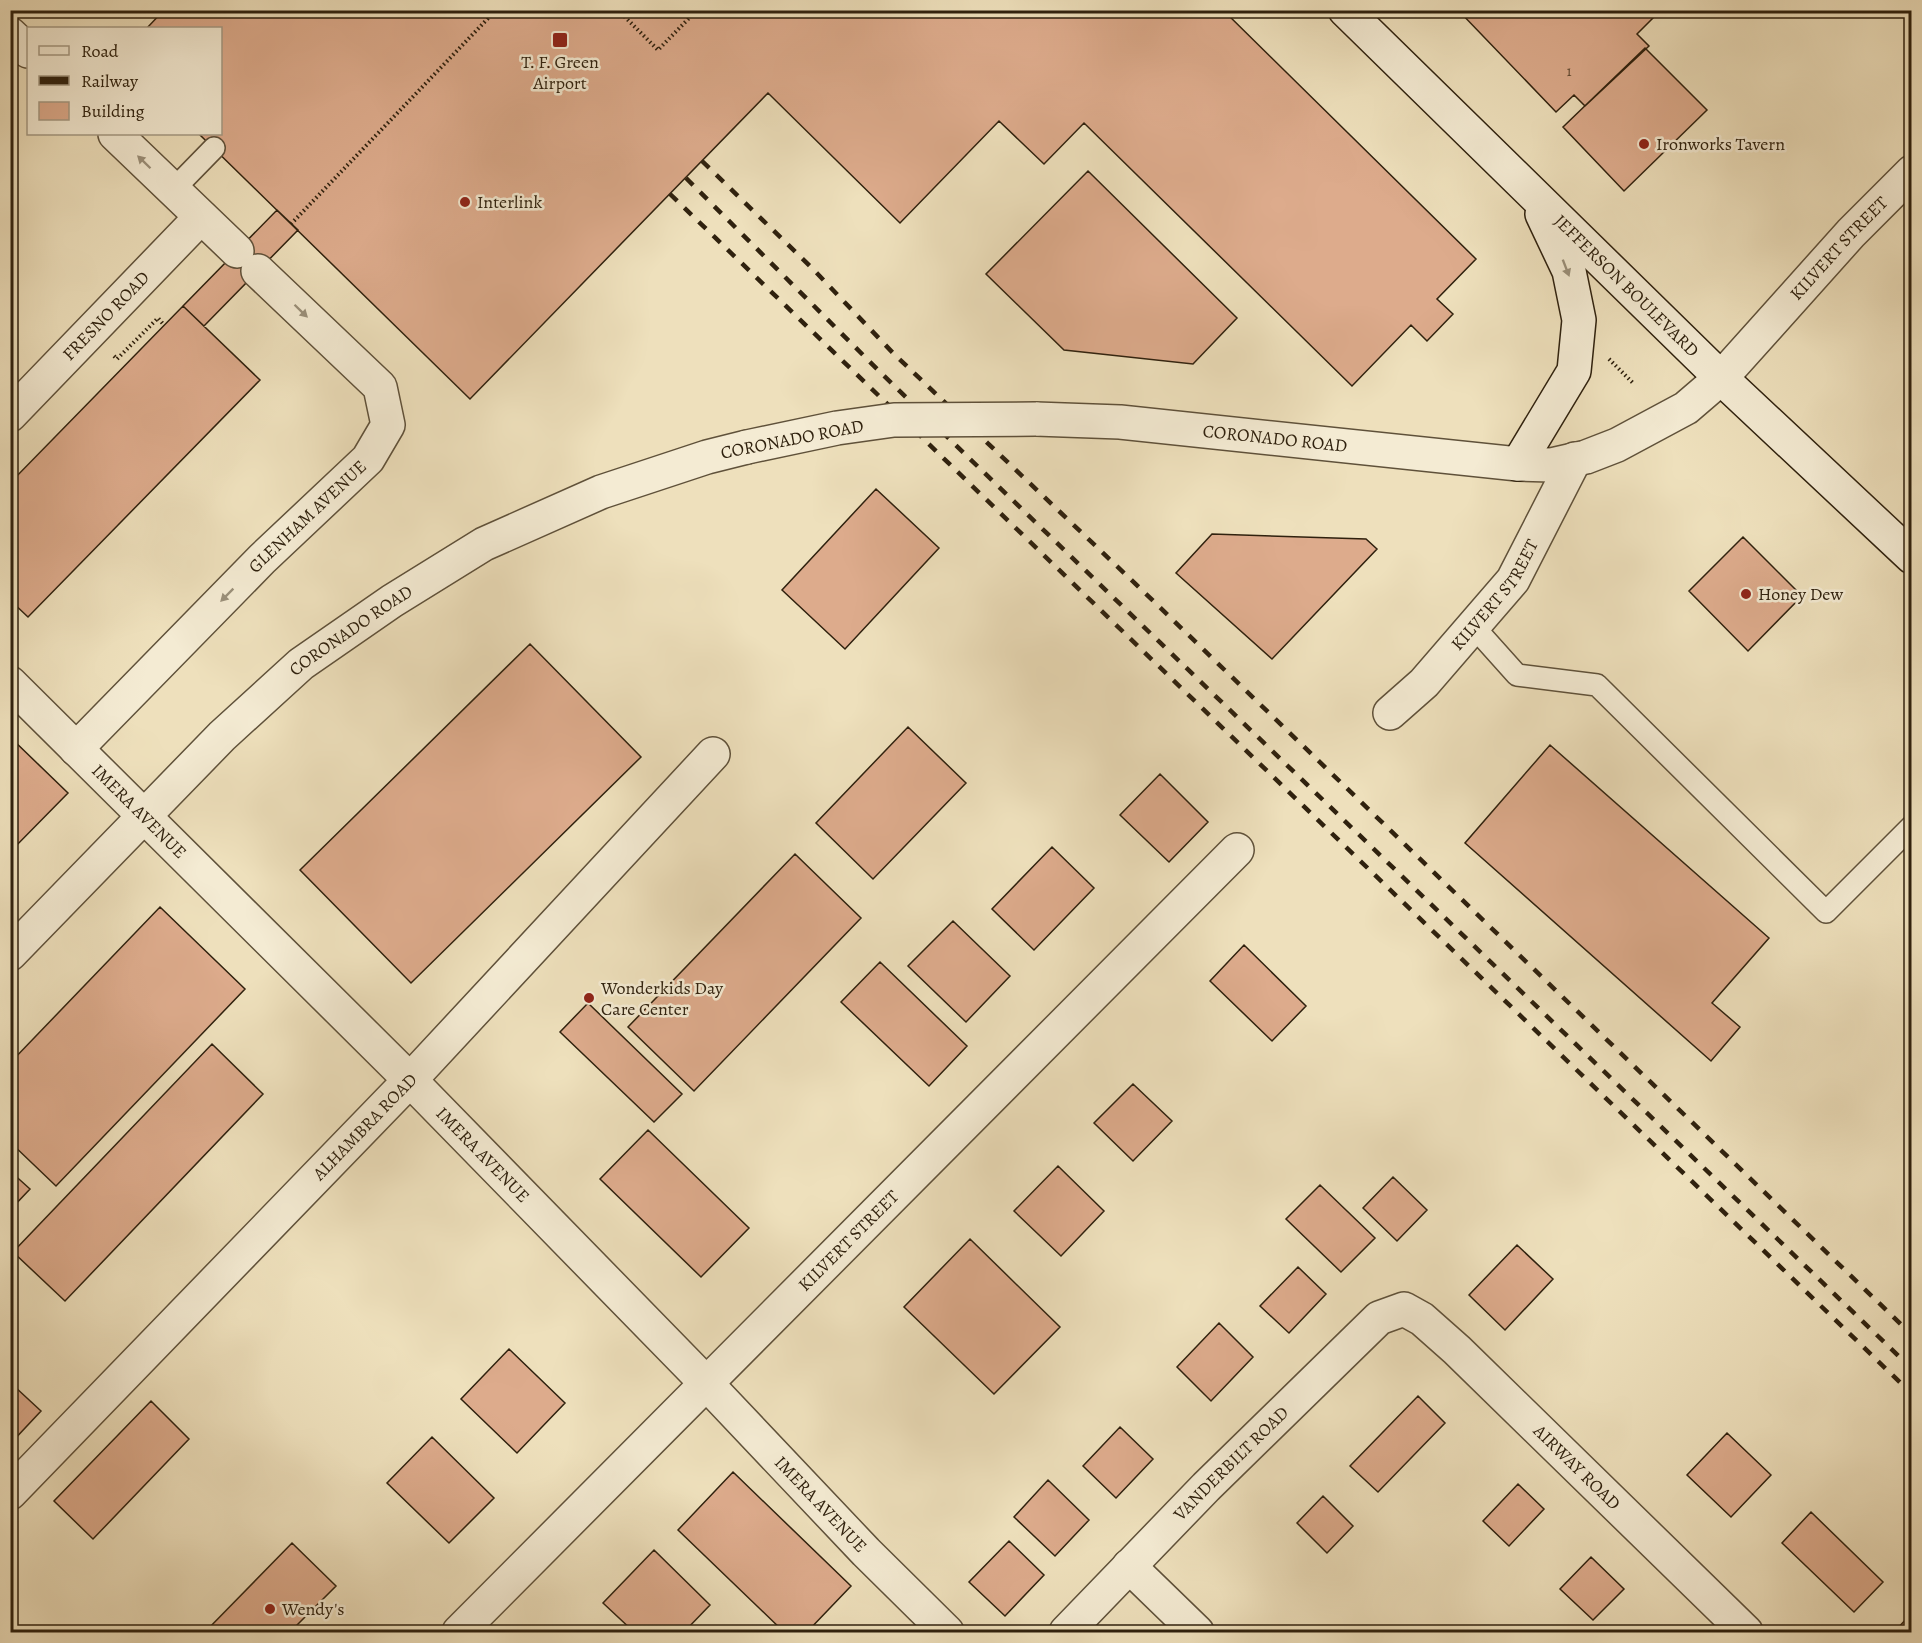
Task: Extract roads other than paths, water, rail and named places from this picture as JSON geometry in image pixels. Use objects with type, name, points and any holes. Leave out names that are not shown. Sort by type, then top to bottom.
[{"type":"street","name":"JEFFERSON BOULEVARD","points":[[1345,10],[1721,378],[1911,557]]},
{"type":"street","points":[[10,34],[27,50]]},
{"type":"street","name":"GLENHAM AVENUE","points":[[76,749],[262,559],[369,459],[388,425],[380,387],[116,135]]},
{"type":"street","name":"KILVERT STREET","points":[[1721,378],[1851,233],[1911,172]]},
{"type":"street","points":[[1518,464],[1574,371],[1579,320],[1569,271],[1533,196]]},
{"type":"street","name":"FRESNO ROAD","points":[[10,416],[201,217]]},
{"type":"street","name":"CORONADO ROAD","points":[[10,954],[222,736],[301,664],[392,601],[483,544],[601,492],[707,457],[747,447],[837,428],[894,420],[1036,419],[1120,422],[1518,464],[1551,465],[1617,445],[1655,426],[1686,408],[1721,378]]},
{"type":"street","name":"KILVERT STREET","points":[[1390,713],[1424,683],[1513,580],[1575,459]]},
{"type":"street","name":"IMERA AVENUE","points":[[10,682],[410,1080],[706,1383],[866,1552],[947,1632]]},
{"type":"street","name":"ALHAMBRA ROAD","points":[[10,1493],[410,1080],[713,754]]},
{"type":"street","name":"KILVERT STREET","points":[[459,1632],[1236,850]]},
{"type":"street","name":"VANDERBILT ROAD","points":[[1066,1632],[1206,1487],[1379,1318],[1404,1309]]},
{"type":"street","name":"AIRWAY ROAD","points":[[1404,1309],[1422,1319],[1457,1350],[1746,1632]]},
{"type":"street","points":[[1129,1566],[1197,1632]]},
{"type":"lane","points":[[173,190],[214,148]]},
{"type":"lane","points":[[1474,627],[1517,675],[1597,685],[1826,912],[1911,826]]},
{"type":"railway","points":[[702,161],[813,269],[893,353],[1144,592],[1912,1335]]},
{"type":"railway","points":[[686,178],[880,372],[1912,1369]]},
{"type":"railway","points":[[670,194],[1912,1394]]},
{"type":"place","name":"T. F. Green Airport","points":[[560,40]]},
{"type":"place","name":"Ironworks Tavern","points":[[1644,144]]},
{"type":"place","name":"Interlink","points":[[465,202]]},
{"type":"place","name":"Honey Dew","points":[[1746,594]]},
{"type":"place","name":"Wonderkids Day Care Center","points":[[589,998]]},
{"type":"place","name":"Wendy's","points":[[270,1609]]}]
